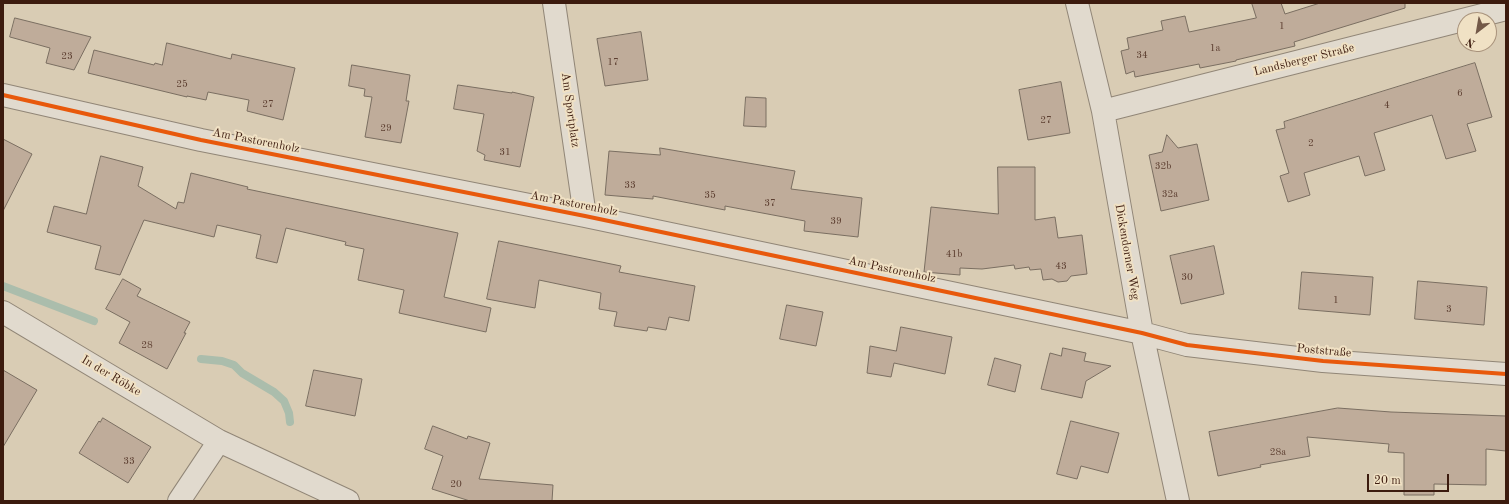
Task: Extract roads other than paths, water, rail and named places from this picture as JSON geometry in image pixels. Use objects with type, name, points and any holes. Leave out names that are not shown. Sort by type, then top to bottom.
[{"type":"street","name":"Am Sportplatz","points":[[554,3],[585,216]]},
{"type":"street","name":"Dickendorner Weg","points":[[1077,3],[1103,110],[1142,333],[1178,501]]},
{"type":"street","name":"Landsberger Straße","points":[[1103,110],[1506,9]]},
{"type":"street","name":"Am Pastorenholz","points":[[3,95],[201,140],[585,216],[1142,333]]},
{"type":"street","name":"In der Röbke","points":[[3,312],[219,441],[348,501]]},
{"type":"street","name":"Poststraße","points":[[1142,333],[1187,345],[1323,362],[1506,374]]},
{"type":"street","points":[[179,501],[219,441]]},
{"type":"waterway","points":[[3,286],[94,321]]},
{"type":"waterway","points":[[201,359],[222,361],[234,365],[242,373],[274,392],[284,401],[289,413],[290,422]]}]
